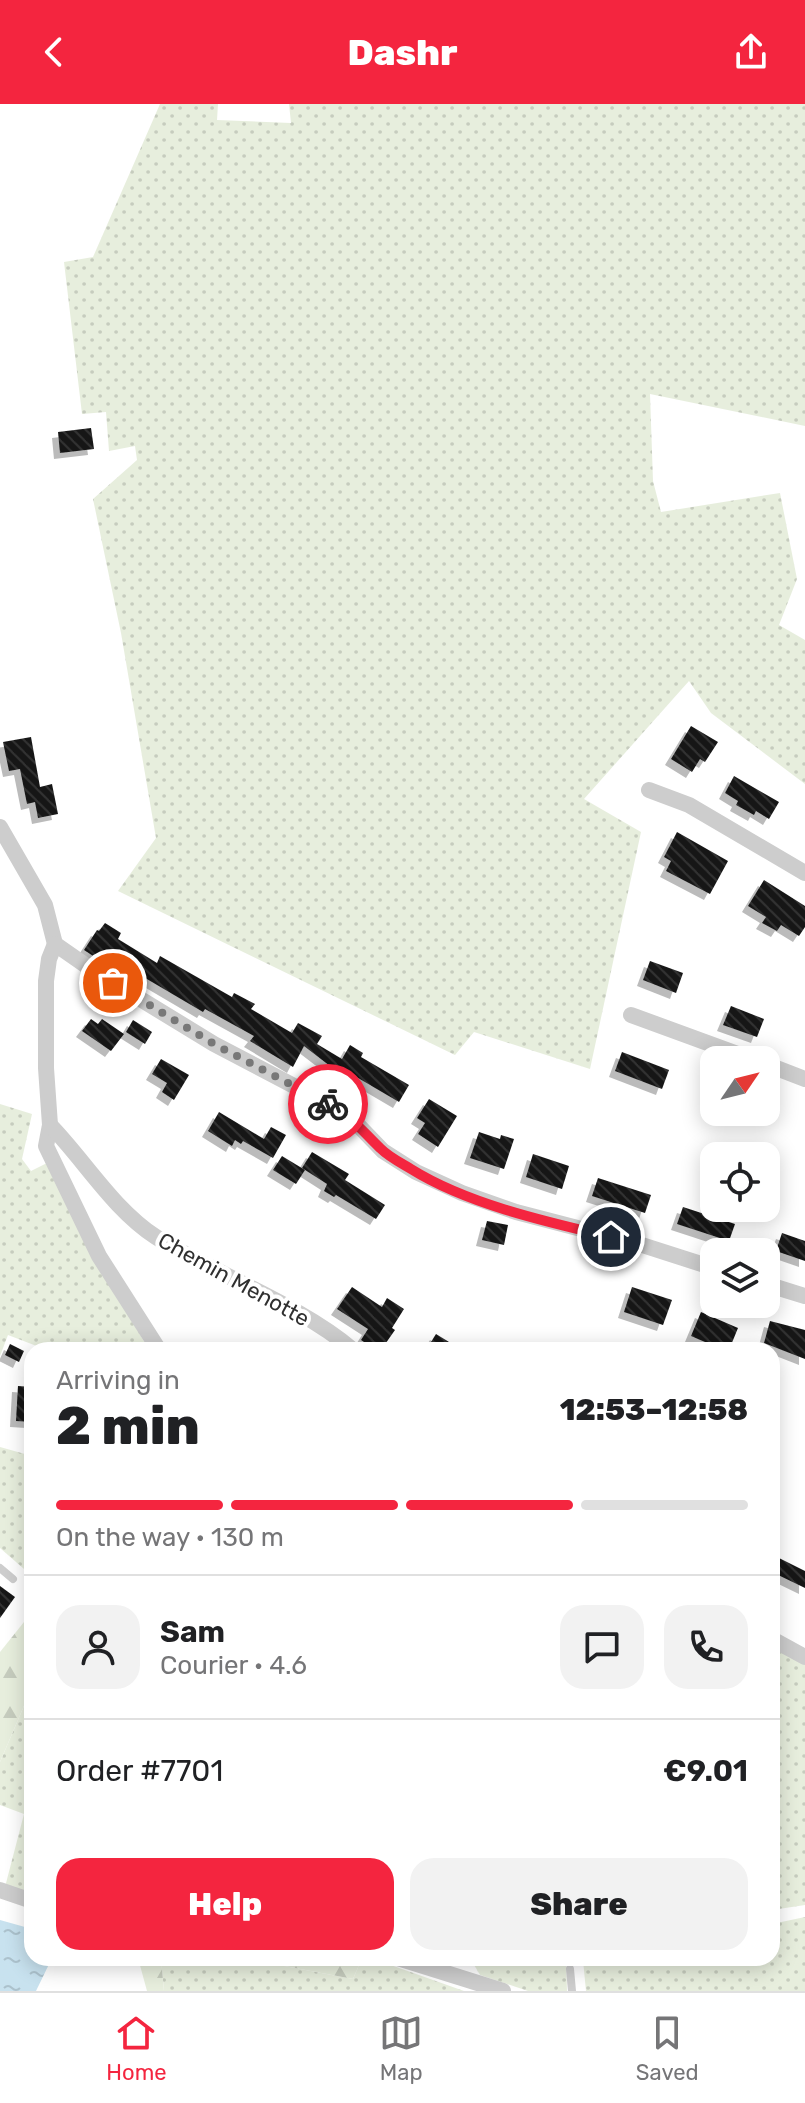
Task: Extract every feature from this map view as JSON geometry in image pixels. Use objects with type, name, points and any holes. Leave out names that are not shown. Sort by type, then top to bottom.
[{"type":"street","points":[[649,790],[689,805],[805,873]]},
{"type":"street","points":[[0,827],[45,905],[55,944],[46,981],[46,1068],[50,1125],[46,1146],[99,1256],[154,1342]]},
{"type":"street","points":[[55,944],[214,1044],[334,1107],[358,1125],[383,1151],[416,1172],[462,1193],[516,1212],[700,1264]]},
{"type":"street","points":[[631,1015],[716,1046]]},
{"type":"street","points":[[780,1069],[805,1079]]},
{"type":"street","name":"Chemin Menotte","points":[[50,1125],[119,1204],[153,1235],[310,1321],[341,1342]]},
{"type":"street","points":[[780,1288],[805,1296]]},
{"type":"street","points":[[780,1643],[805,1657]]},
{"type":"street","points":[[0,1890],[24,1898]]},
{"type":"street","points":[[423,1966],[503,1991]]},
{"type":"lane","points":[[0,1568],[13,1579]]},
{"type":"lane","points":[[570,1969],[572,1991]]},
{"type":"green space","points":[[160,104],[218,104],[217,120],[291,123],[289,104],[805,104],[805,426],[650,394],[653,481],[661,512],[780,493],[797,579],[779,625],[805,640],[805,784],[711,713],[689,681],[584,799],[641,832],[590,1069],[474,1032],[455,1055],[118,891],[156,838],[121,633],[93,499],[137,460],[135,446],[109,451],[106,412],[82,414],[64,262],[93,257]]},
{"type":"green space","points":[[0,1104],[32,1114],[22,1159],[31,1171],[49,1162],[92,1252],[144,1342],[26,1342],[8,1335],[0,1356]]},
{"type":"green space","points":[[0,1447],[24,1454],[24,1569],[0,1548]]},
{"type":"green space","points":[[24,1622],[24,1706],[0,1762],[0,1652]]},
{"type":"green space","points":[[780,1651],[805,1665],[805,1905],[780,1909]]},
{"type":"green space","points":[[24,1706],[24,1814],[0,1805],[0,1762]]},
{"type":"green space","points":[[24,1814],[24,1893],[5,1887]]},
{"type":"green space","points":[[805,1917],[805,1991],[586,1991],[584,1966],[780,1966],[780,1922]]},
{"type":"green space","points":[[140,1966],[162,1966],[164,1991],[147,1991]]},
{"type":"green space","points":[[162,1966],[284,1966],[353,1979],[359,1966],[394,1966],[464,1991],[164,1991]]},
{"type":"green space","points":[[284,1966],[359,1966],[353,1979]]},
{"type":"green space","points":[[475,1966],[566,1966],[567,1991],[528,1991],[480,1975]]},
{"type":"water","points":[[0,1920],[24,1927],[24,1966],[48,1966],[36,1991],[0,1991]]},
{"type":"building","points":[[91,428],[94,449],[60,453],[58,432]]},
{"type":"building","points":[[691,726],[718,742],[705,762],[700,759],[692,772],[671,759]]},
{"type":"building","points":[[31,737],[40,787],[52,784],[58,814],[38,818],[35,802],[27,804],[20,769],[9,771],[3,742]]},
{"type":"building","points":[[734,776],[779,802],[769,819],[736,805],[738,801],[725,793]]},
{"type":"building","points":[[677,832],[728,861],[710,894],[666,871],[671,861],[664,857]]},
{"type":"building","points":[[764,880],[805,906],[805,927],[799,936],[781,925],[777,931],[762,923],[766,917],[748,906]]},
{"type":"building","points":[[105,923],[121,933],[118,939],[157,963],[160,956],[232,997],[234,993],[255,1004],[251,1009],[292,1033],[298,1023],[322,1036],[317,1044],[342,1059],[350,1045],[363,1053],[361,1057],[409,1085],[399,1102],[353,1075],[347,1086],[336,1081],[339,1076],[328,1070],[330,1066],[304,1046],[293,1067],[250,1041],[254,1036],[205,1009],[203,1012],[135,972],[130,980],[84,950]]},
{"type":"building","points":[[650,961],[683,973],[676,993],[643,980]]},
{"type":"building","points":[[731,1006],[764,1019],[757,1037],[723,1025]]},
{"type":"building","points":[[91,1019],[98,1024],[102,1019],[124,1034],[111,1051],[82,1031]]},
{"type":"building","points":[[133,1020],[152,1032],[145,1044],[126,1032]]},
{"type":"building","points":[[622,1052],[669,1070],[662,1089],[615,1071]]},
{"type":"building","points":[[161,1059],[189,1075],[174,1100],[162,1092],[167,1083],[152,1074]]},
{"type":"building","points":[[429,1099],[457,1116],[438,1147],[418,1134],[425,1123],[417,1118]]},
{"type":"building","points":[[219,1112],[264,1139],[271,1127],[286,1135],[273,1158],[243,1141],[241,1144],[235,1140],[232,1146],[208,1131]]},
{"type":"building","points":[[479,1132],[500,1139],[501,1135],[514,1139],[504,1169],[470,1158]]},
{"type":"building","points":[[312,1152],[349,1174],[345,1180],[385,1205],[376,1219],[324,1191],[327,1184],[302,1168]]},
{"type":"building","points":[[533,1154],[569,1166],[562,1189],[526,1177]]},
{"type":"building","points":[[282,1156],[305,1170],[296,1184],[273,1170]]},
{"type":"building","points":[[598,1178],[651,1195],[645,1213],[592,1196]]},
{"type":"building","points":[[683,1207],[700,1213],[700,1222],[735,1224],[730,1238],[720,1238],[677,1224]]},
{"type":"building","points":[[487,1221],[508,1225],[504,1245],[482,1240]]},
{"type":"building","points":[[782,1233],[805,1241],[805,1261],[780,1252]]},
{"type":"building","points":[[352,1287],[382,1307],[387,1298],[404,1309],[387,1342],[364,1342],[361,1340],[368,1329],[337,1309]]},
{"type":"building","points":[[632,1287],[672,1300],[663,1325],[624,1312]]},
{"type":"building","points":[[700,1314],[700,1318],[715,1318],[738,1328],[732,1342],[705,1342],[691,1336]]},
{"type":"building","points":[[770,1321],[805,1330],[805,1359],[780,1349],[780,1342],[764,1342]]},
{"type":"building","points":[[436,1334],[449,1342],[431,1342]]},
{"type":"building","points":[[10,1344],[24,1351],[19,1362],[5,1355]]},
{"type":"building","points":[[18,1386],[24,1386],[24,1422],[16,1421]]},
{"type":"building","points":[[780,1558],[805,1571],[805,1588],[780,1576]]},
{"type":"building","points":[[0,1586],[15,1597],[0,1618]]},
{"type":"way so far","points":[[113,983],[214,1044],[328,1104]]},
{"type":"route","points":[[328,1104],[358,1125],[383,1151],[416,1172],[462,1193],[516,1212],[611,1237]]}]
